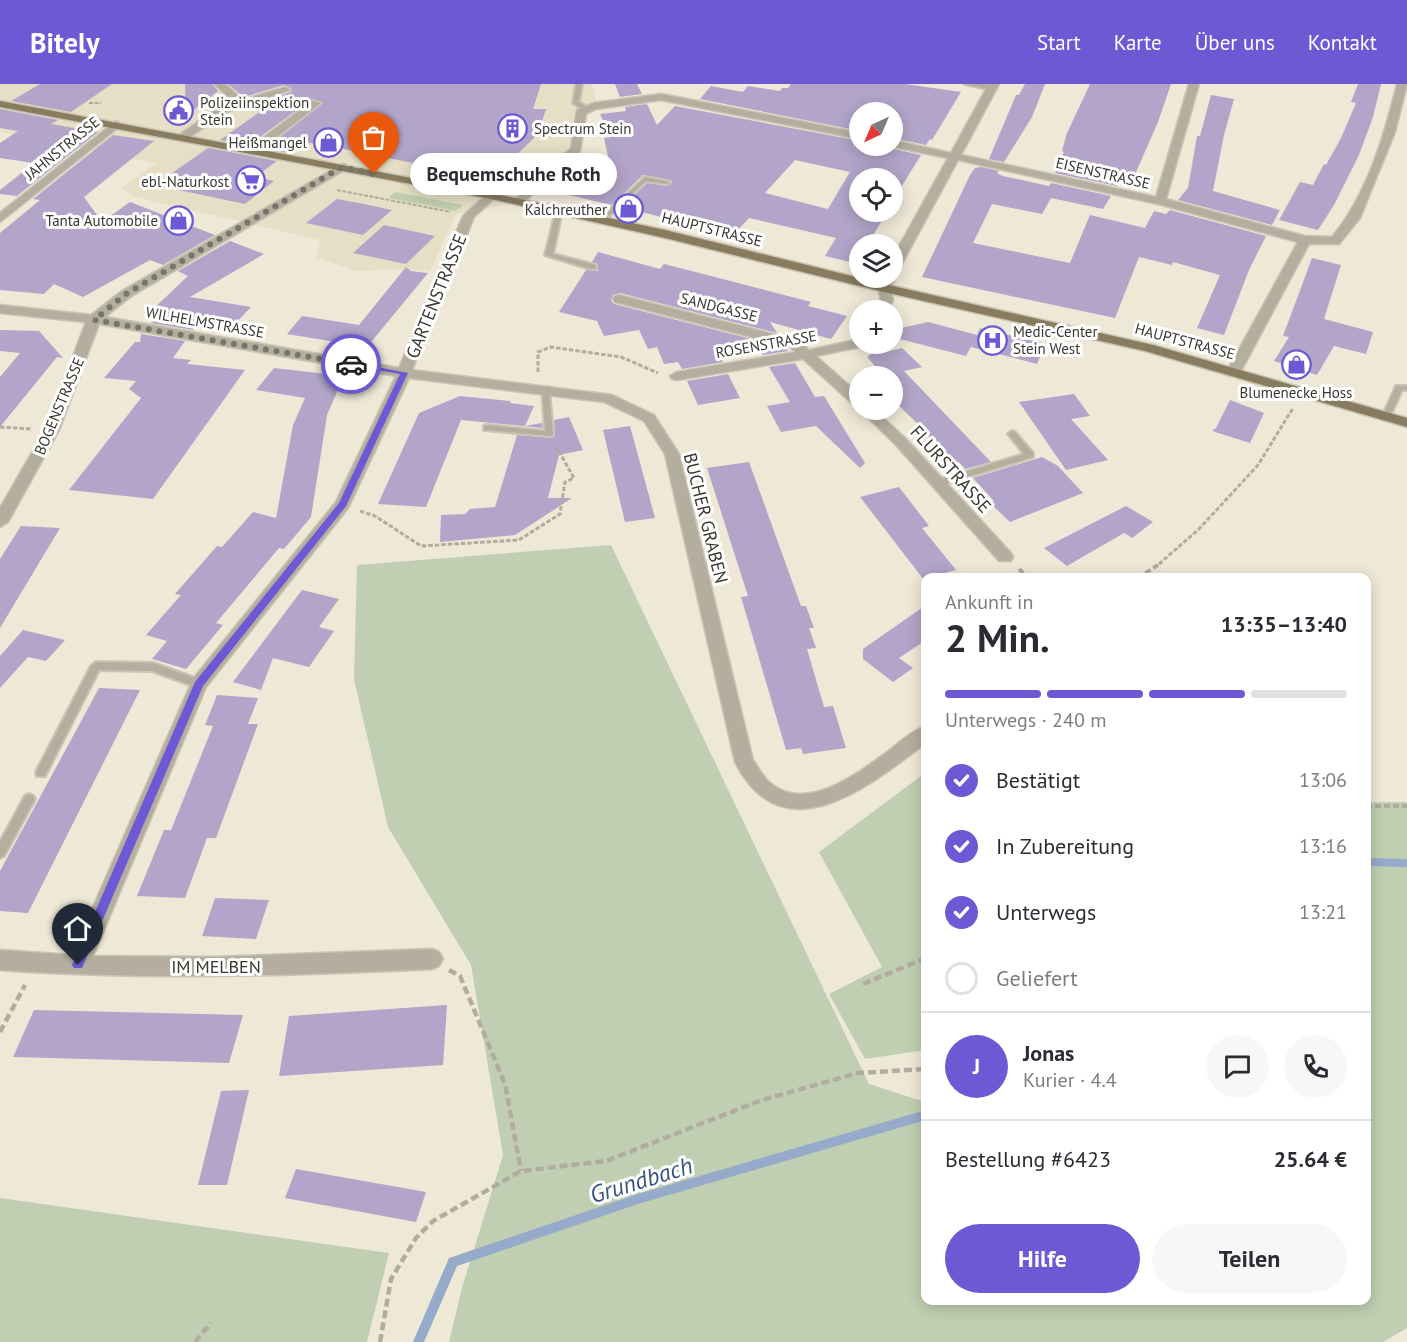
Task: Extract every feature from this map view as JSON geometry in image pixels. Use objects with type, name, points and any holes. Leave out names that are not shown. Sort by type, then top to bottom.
[{"type":"main road","name":"HAUPTSTRASSE","points":[[0,104],[519,201],[849,275]]},
{"type":"main road","name":"HAUPTSTRASSE","points":[[903,287],[1234,371],[1407,423]]},
{"type":"street","points":[[219,84],[242,104]]},
{"type":"street","points":[[661,97],[663,84]]},
{"type":"street","points":[[903,251],[993,85],[968,84]]},
{"type":"street","points":[[1160,201],[1194,84]]},
{"type":"street","name":"EISENSTRASSE","points":[[903,145],[1160,201],[1305,240],[1335,242],[1354,218],[1390,132],[1402,84]]},
{"type":"street","points":[[183,137],[222,110],[285,90]]},
{"type":"street","points":[[519,201],[576,149],[581,112],[586,109],[661,97],[849,134]]},
{"type":"street","points":[[252,151],[316,103]]},
{"type":"street","name":"JAHNSTRASSE","points":[[0,219],[116,124]]},
{"type":"street","points":[[94,320],[126,294],[342,167]]},
{"type":"street","name":"GARTENSTRASSE","points":[[78,965],[199,684],[343,504],[404,373],[469,216],[491,196]]},
{"type":"street","points":[[1234,371],[1305,240]]},
{"type":"street","name":"SANDGASSE","points":[[619,299],[769,336],[795,344],[807,354]]},
{"type":"street","name":"WILHELMSTRASSE","points":[[0,309],[94,320],[404,373]]},
{"type":"street","name":"BOGENSTRASSE","points":[[0,522],[52,429],[94,320]]},
{"type":"street","name":"ROSENSTRASSE","points":[[677,376],[849,345]]},
{"type":"street","points":[[807,354],[849,393]]},
{"type":"street","name":"BUCHER GRABEN","points":[[404,373],[542,388],[607,398],[649,418],[672,454],[744,762],[758,784],[772,797],[787,802],[803,803],[824,799],[843,791],[921,736]]},
{"type":"street","name":"FLURSTRASSE","points":[[878,420],[902,442],[1005,557]]},
{"type":"street","name":"IM MELBEN","points":[[0,960],[78,965],[285,966],[432,959]]},
{"type":"lane","points":[[579,84],[576,103],[586,109]]},
{"type":"lane","points":[[602,220],[645,179],[667,182]]},
{"type":"lane","points":[[562,211],[558,215],[549,255],[593,267]]},
{"type":"lane","points":[[487,428],[549,434],[542,388]]},
{"type":"lane","points":[[1386,417],[1399,388],[1407,388]]},
{"type":"lane","points":[[938,483],[1030,454],[1012,434]]},
{"type":"lane","points":[[41,773],[96,666],[153,667],[199,684]]},
{"type":"lane","points":[[0,853],[29,799]]},
{"type":"path","points":[[312,185],[469,216]]},
{"type":"path","points":[[542,388],[538,352],[552,347],[621,357],[655,372],[677,376]]},
{"type":"path","points":[[1146,573],[1167,559],[1199,529],[1258,465],[1294,406],[1299,390]]},
{"type":"path","points":[[0,427],[52,429]]},
{"type":"path","points":[[343,504],[375,516],[421,546],[519,540],[560,514],[565,482],[574,478],[549,434]]},
{"type":"path","points":[[1371,806],[1407,807]]},
{"type":"path","points":[[432,959],[460,976],[505,1084],[521,1171]]},
{"type":"path","points":[[863,984],[921,960]]},
{"type":"path","points":[[0,1032],[37,963]]},
{"type":"path","points":[[380,1342],[391,1280],[416,1238],[433,1221],[521,1171],[606,1161],[762,1100],[858,1073],[921,1069]]},
{"type":"path","points":[[195,1342],[211,1323]]},
{"type":"shaded area","points":[[0,84],[592,84],[597,105],[581,114],[574,153],[516,203],[456,214],[430,271],[400,269],[357,271],[317,258],[320,240],[135,197],[122,188],[156,163],[0,132]]},
{"type":"green space","points":[[395,192],[463,205],[456,211],[388,198]]},
{"type":"green space","points":[[611,545],[869,1084],[921,1101],[921,1305],[1371,1305],[1371,802],[1407,802],[1407,1328],[1383,1342],[449,1342],[462,1288],[503,1155],[471,965],[388,827],[354,679],[357,565]]},
{"type":"green space","points":[[921,776],[921,1051],[865,1059],[829,994],[882,967],[819,852]]},
{"type":"green space","points":[[0,1198],[389,1253],[367,1342],[0,1342]]},
{"type":"building","points":[[40,84],[112,84],[71,112],[11,101]]},
{"type":"building","points":[[185,84],[212,84],[218,91],[186,116]]},
{"type":"building","points":[[228,84],[541,84],[533,109],[546,109],[538,134],[492,179],[319,144],[302,142],[288,153],[266,148],[323,103],[312,99],[249,145],[220,140],[261,111],[254,105],[291,92],[292,89],[284,85],[244,97]]},
{"type":"building","points":[[615,84],[637,84],[642,94],[620,97]]},
{"type":"building","points":[[791,84],[905,84],[961,92],[932,140],[930,139],[926,145],[903,140],[903,102],[849,102],[849,129],[700,99],[711,86],[743,92],[748,86],[780,91],[782,88],[788,88]]},
{"type":"building","points":[[1025,84],[1045,84],[1032,117],[1004,162],[989,159],[1016,95],[1019,95]]},
{"type":"building","points":[[1090,84],[1171,84],[1158,122],[1133,179],[1123,177],[1117,186],[1055,173],[1064,152],[1062,151],[1067,133]]},
{"type":"building","points":[[1358,84],[1381,84],[1373,117],[1359,155],[1334,205],[1318,230],[1279,220],[1300,182],[1313,185],[1324,164],[1326,165],[1356,103],[1351,102]]},
{"type":"building","points":[[1211,95],[1234,99],[1213,191],[1280,210],[1272,225],[1178,200],[1188,188],[1197,136],[1200,136]]},
{"type":"building","points":[[647,104],[657,125],[675,106],[849,139],[849,156],[903,156],[903,151],[921,155],[903,184],[903,168],[849,168],[849,172],[795,160],[765,193],[828,209],[849,174],[849,222],[881,222],[874,234],[849,234],[849,262],[825,256],[836,238],[749,218],[736,232],[722,228],[719,231],[696,217],[688,224],[622,207],[647,183],[667,186],[672,182],[670,180],[643,175],[612,205],[560,193],[608,156],[604,138],[611,137],[600,114],[626,111],[625,107]]},
{"type":"building","points":[[0,109],[58,120],[51,124],[98,132],[17,196],[0,194],[0,190],[34,163],[0,158],[0,143],[18,131],[0,128]]},
{"type":"building","points":[[113,135],[154,141],[84,197],[102,222],[130,202],[215,235],[163,265],[150,260],[83,297],[54,284],[44,294],[0,290],[0,233],[40,200],[33,199]]},
{"type":"building","points":[[208,148],[277,161],[255,177],[274,181],[245,204],[155,185]]},
{"type":"building","points":[[975,168],[999,171],[997,173],[1003,176],[1049,186],[1051,183],[1111,196],[1103,209],[1051,198],[1042,214],[992,204],[973,243],[1070,263],[1090,215],[1145,228],[1154,211],[1166,214],[1170,210],[1266,236],[1249,270],[1224,335],[1197,328],[1220,275],[1173,262],[1172,265],[1139,257],[1115,318],[922,277],[970,175]]},
{"type":"building","points":[[337,199],[392,210],[363,235],[306,223]]},
{"type":"building","points":[[384,225],[435,236],[406,264],[353,253]]},
{"type":"building","points":[[230,241],[264,254],[190,297],[251,307],[234,325],[200,320],[193,330],[151,323],[158,314],[151,311],[188,276],[178,271]]},
{"type":"building","points":[[598,252],[660,269],[664,264],[711,276],[811,302],[808,306],[847,316],[831,339],[770,322],[777,333],[620,293],[613,295],[611,300],[614,304],[786,348],[788,351],[763,355],[759,349],[719,355],[723,362],[682,369],[678,362],[664,364],[657,347],[648,349],[639,330],[604,336],[597,321],[559,312],[586,270],[598,271],[598,264],[592,262]]},
{"type":"building","points":[[1312,258],[1341,265],[1324,319],[1373,332],[1366,354],[1334,346],[1317,375],[1274,361],[1289,337],[1283,336]]},
{"type":"building","points":[[406,267],[411,271],[428,273],[367,347],[287,334],[302,316],[359,325]]},
{"type":"building","points":[[928,322],[977,335],[980,328],[1046,344],[1037,364],[971,347],[975,339],[966,356],[903,340],[903,328]]},
{"type":"building","points":[[0,330],[39,331],[63,358],[57,357],[0,427],[0,377],[20,353],[0,351]]},
{"type":"building","points":[[141,334],[185,341],[173,358],[191,360],[187,364],[245,370],[153,499],[69,490],[141,398],[129,389],[136,381],[104,378],[135,342],[140,342]]},
{"type":"building","points":[[903,349],[922,367],[904,371],[991,462],[965,469],[959,462],[954,464],[903,410],[903,366],[875,366],[867,357],[871,354],[903,354]]},
{"type":"building","points":[[795,363],[815,397],[824,396],[865,463],[860,468],[816,426],[781,432],[767,406],[790,402],[769,367]]},
{"type":"building","points":[[274,368],[344,376],[327,415],[311,517],[284,549],[279,548],[216,623],[223,625],[186,669],[152,659],[167,641],[146,635],[181,595],[175,594],[217,546],[222,547],[253,512],[276,518],[293,425],[305,398],[256,390]]},
{"type":"building","points":[[728,374],[740,398],[698,405],[687,381]]},
{"type":"building","points":[[1074,394],[1090,416],[1071,419],[1108,460],[1066,470],[1019,402]]},
{"type":"building","points":[[460,396],[511,401],[510,403],[534,406],[525,426],[542,423],[543,428],[461,420],[426,507],[378,504],[419,413]]},
{"type":"building","points":[[1230,400],[1264,413],[1250,443],[1212,431],[1216,428]]},
{"type":"building","points":[[569,417],[583,450],[559,455],[548,498],[572,498],[515,535],[440,542],[441,515],[465,514],[470,509],[495,507],[517,435],[553,438],[554,420]]},
{"type":"building","points":[[630,426],[655,518],[625,522],[603,430]]},
{"type":"building","points":[[1042,457],[1058,466],[1083,493],[1010,522],[990,503],[994,501],[973,478]]},
{"type":"building","points":[[749,462],[801,606],[806,606],[814,628],[809,628],[816,648],[807,649],[824,707],[833,706],[846,748],[803,754],[801,748],[786,750],[741,597],[748,596],[707,468]]},
{"type":"building","points":[[899,487],[929,526],[922,528],[956,570],[945,573],[921,573],[921,576],[860,497]]},
{"type":"building","points":[[1126,506],[1153,522],[1132,538],[1124,533],[1067,566],[1044,548]]},
{"type":"building","points":[[21,526],[60,528],[0,628],[0,559]]},
{"type":"building","points":[[302,590],[339,599],[319,627],[334,631],[309,667],[273,658],[261,690],[233,682]]},
{"type":"building","points":[[921,608],[921,643],[899,658],[913,668],[893,682],[863,659],[863,649]]},
{"type":"building","points":[[23,630],[65,640],[46,661],[28,657],[0,688],[0,656]]},
{"type":"building","points":[[99,688],[140,690],[28,913],[0,911],[0,871]]},
{"type":"building","points":[[217,695],[258,698],[248,724],[258,724],[216,838],[207,838],[185,898],[137,896],[164,830],[171,830],[213,726],[205,725]]},
{"type":"building","points":[[215,898],[269,900],[256,939],[202,936]]},
{"type":"building","points":[[447,1005],[443,1065],[279,1076],[289,1016]]},
{"type":"building","points":[[34,1010],[243,1015],[229,1063],[13,1057]]},
{"type":"building","points":[[249,1090],[227,1185],[198,1185],[221,1091]]},
{"type":"building","points":[[296,1169],[426,1192],[416,1222],[285,1198]]},
{"type":"waterway","name":"Grundbach","points":[[1371,862],[1407,863]]},
{"type":"waterway","name":"Grundbach","points":[[418,1342],[453,1262],[638,1199],[921,1116]]},
{"type":"way so far","points":[[351,364],[94,320],[126,294],[342,167],[374,174]]},
{"type":"place","name":"Polizeiinspektion Stein","points":[[179,111]]},
{"type":"place","name":"Spectrum Stein","points":[[513,128]]},
{"type":"place","name":"Heißmangel","points":[[328,142]]},
{"type":"place","name":"Bequemschuhe Roth","points":[[374,174]]},
{"type":"place","name":"ebl-Naturkost","points":[[250,181]]},
{"type":"place","name":"Kalchreuther","points":[[628,209]]},
{"type":"place","name":"Tanta Automobile","points":[[179,220]]},
{"type":"place","name":"Medic-Center Stein West","points":[[992,340]]},
{"type":"place","name":"Blumenecke Hoss","points":[[1296,365]]},
{"type":"route","points":[[78,965],[199,684],[343,504],[404,373],[351,364]]}]
